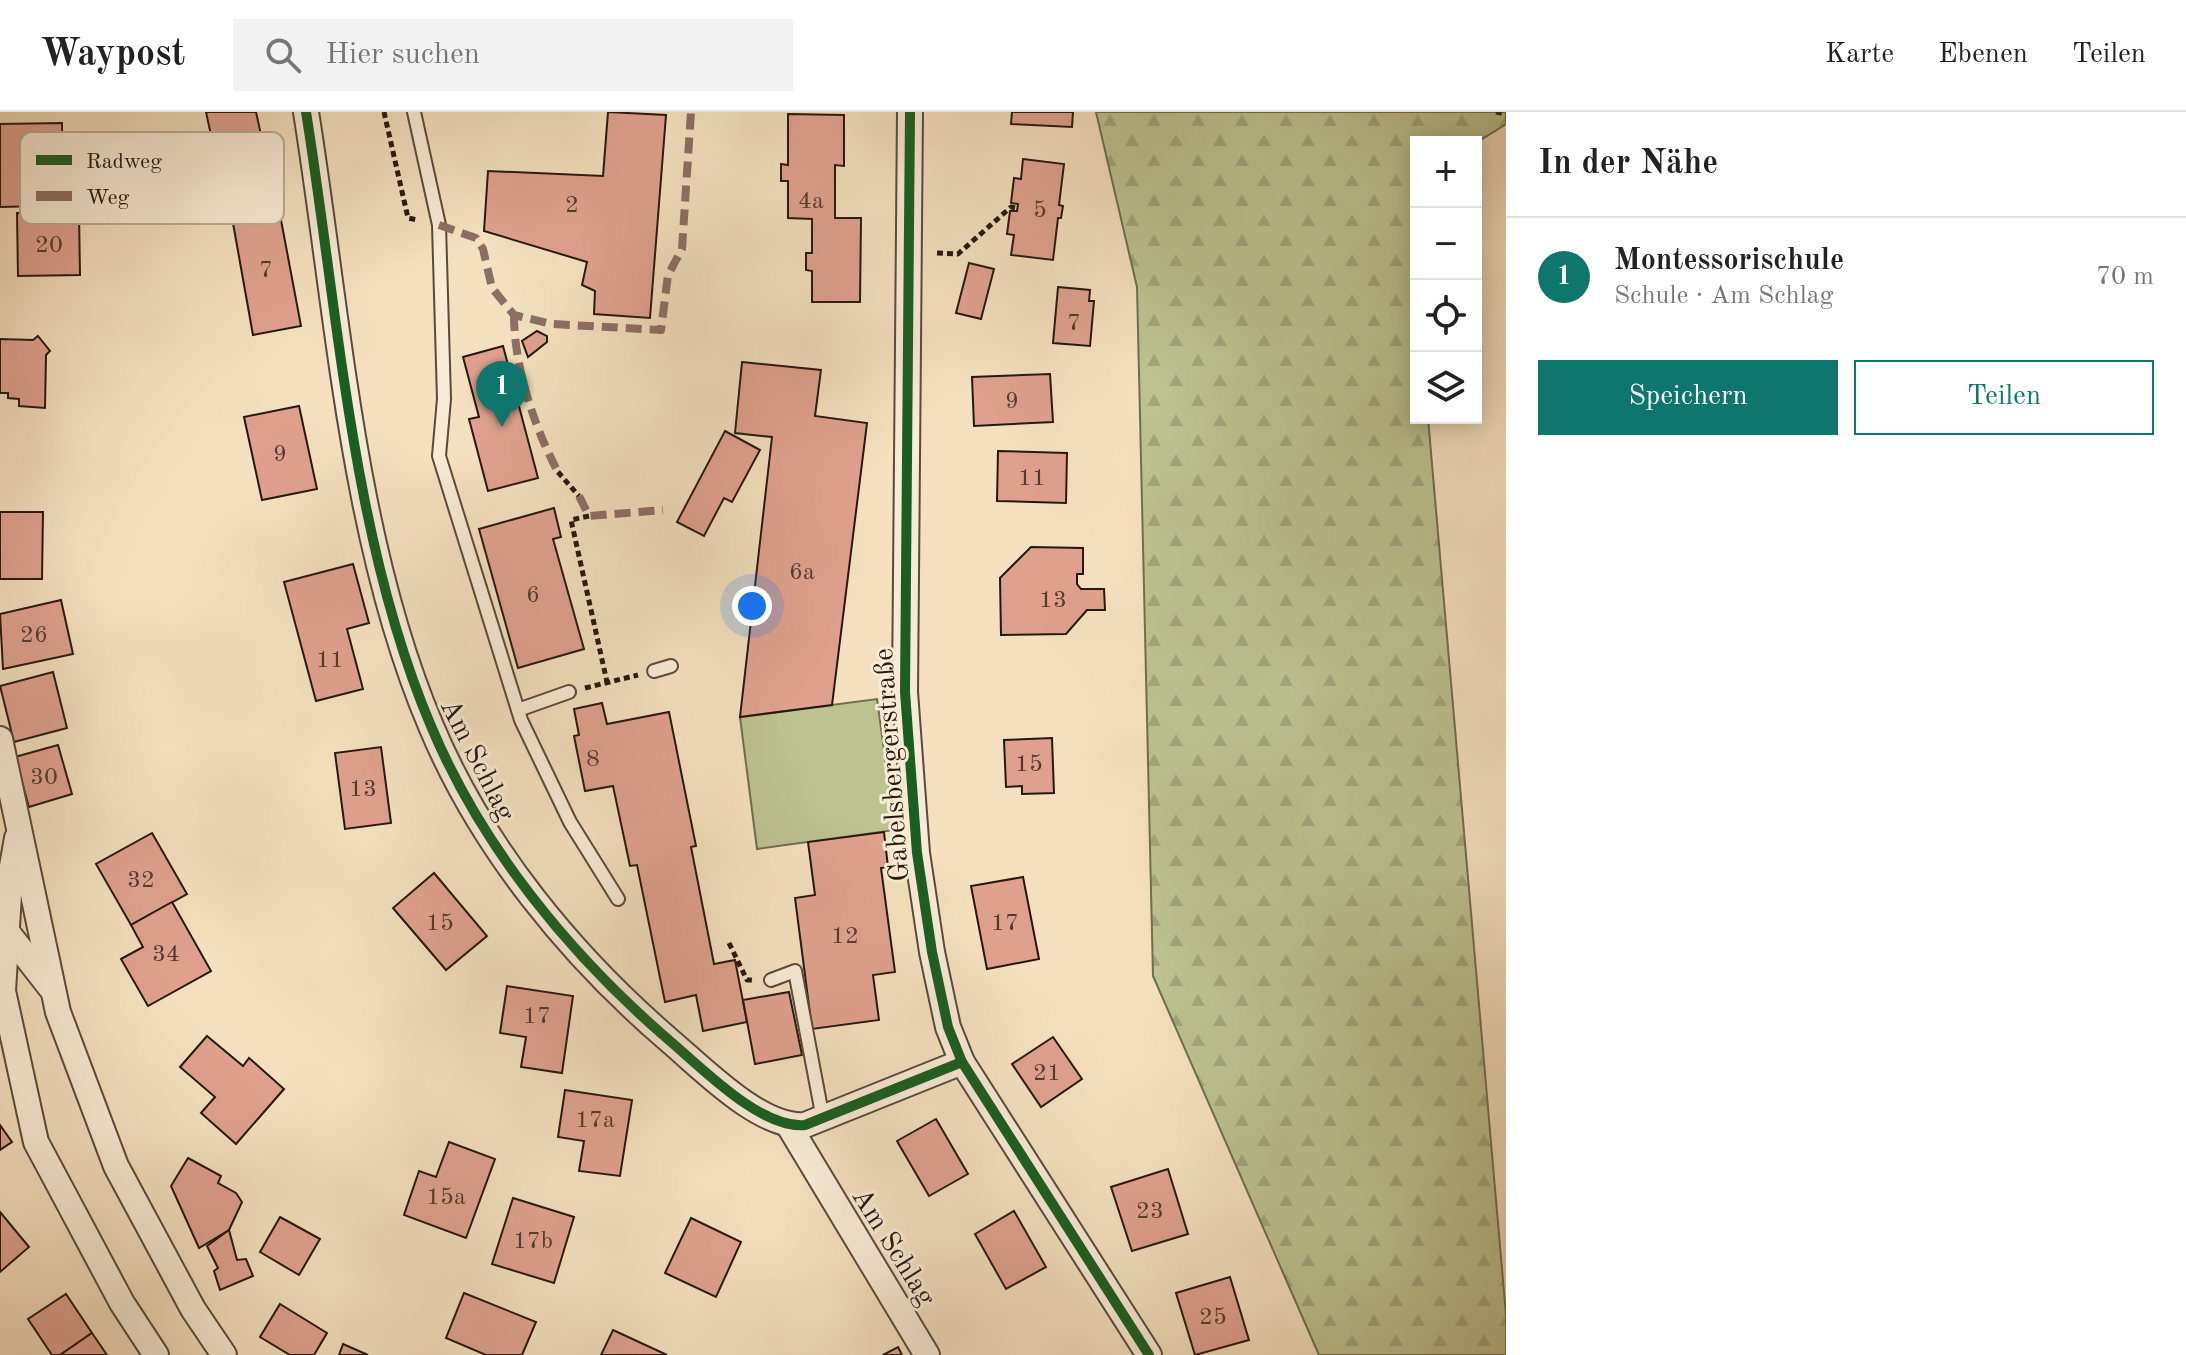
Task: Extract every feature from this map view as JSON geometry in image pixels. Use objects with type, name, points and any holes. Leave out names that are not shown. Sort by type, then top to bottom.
[{"type":"street","name":"Am Schlag","points":[[306,112],[368,516],[402,644],[431,727],[464,792],[508,863],[577,951],[639,1015],[708,1074],[772,1120],[789,1126],[927,1355]]},
{"type":"street","name":"Gabelsbergerstraße","points":[[910,112],[905,692],[917,853],[929,938],[948,1027],[962,1062],[1149,1355]]},
{"type":"street","points":[[0,739],[58,1012],[116,1166],[193,1309],[224,1355]]},
{"type":"street","points":[[19,827],[3,927],[3,991],[36,1142],[122,1303],[156,1355]]},
{"type":"street","points":[[3,927],[54,992]]},
{"type":"street","points":[[789,1126],[823,1119],[962,1062]]},
{"type":"lane","points":[[414,112],[439,225],[444,399],[439,456],[518,710],[570,822],[618,899]]},
{"type":"lane","points":[[654,671],[671,666]]},
{"type":"lane","points":[[518,710],[569,692]]},
{"type":"lane","points":[[771,980],[795,971],[823,1119]]},
{"type":"path","points":[[384,112],[408,218],[439,225]]},
{"type":"path","points":[[1496,112],[1506,114]]},
{"type":"path","points":[[937,253],[958,254],[1011,207],[1017,208]]},
{"type":"path","points":[[558,472],[579,496]]},
{"type":"path","points":[[589,516],[571,520],[607,682]]},
{"type":"path","points":[[569,692],[654,671]]},
{"type":"path","points":[[729,943],[747,980],[771,980]]},
{"type":"green space","points":[[1096,112],[1506,112],[1506,124],[1482,139],[1482,136],[1410,136],[1410,424],[1429,424],[1506,1315],[1506,1355],[1319,1355],[1153,976],[1137,287]]},
{"type":"green space","points":[[877,699],[895,830],[757,849],[740,717]]},
{"type":"building","points":[[206,112],[256,112],[260,132],[210,132]]},
{"type":"building","points":[[608,112],[666,115],[650,318],[594,314],[595,291],[582,285],[587,262],[484,231],[488,171],[603,176]]},
{"type":"building","points":[[1012,112],[1073,112],[1072,127],[1011,124]]},
{"type":"building","points":[[788,114],[844,115],[844,166],[835,165],[835,218],[861,218],[860,302],[812,302],[812,271],[806,270],[806,253],[812,253],[812,219],[788,218],[788,181],[781,181],[781,164],[788,165]]},
{"type":"building","points":[[62,123],[62,132],[20,132],[20,207],[0,207],[0,124]]},
{"type":"building","points":[[1023,159],[1064,164],[1059,205],[1063,206],[1061,218],[1058,218],[1053,260],[1011,255],[1014,235],[1007,234],[1010,211],[1017,211],[1018,204],[1011,203],[1014,178],[1021,179]]},
{"type":"building","points":[[17,213],[20,213],[20,224],[79,224],[80,275],[18,276]]},
{"type":"building","points":[[233,224],[282,224],[301,326],[253,335]]},
{"type":"building","points":[[969,263],[994,269],[981,319],[956,313]]},
{"type":"building","points":[[1058,287],[1090,290],[1089,301],[1094,301],[1090,346],[1053,343]]},
{"type":"building","points":[[537,331],[547,336],[547,342],[528,357],[522,341]]},
{"type":"building","points":[[38,336],[50,351],[46,355],[45,408],[19,406],[19,399],[8,398],[8,393],[0,393],[0,339],[33,340]]},
{"type":"building","points":[[503,346],[538,478],[488,491],[469,419],[479,417],[463,357]]},
{"type":"building","points":[[742,362],[821,370],[815,416],[867,423],[832,705],[740,717],[772,437],[735,433]]},
{"type":"building","points":[[1050,374],[1053,422],[974,426],[972,377]]},
{"type":"building","points":[[299,406],[317,489],[262,500],[244,417]]},
{"type":"building","points":[[725,431],[760,450],[732,502],[724,498],[704,536],[677,522]]},
{"type":"building","points":[[998,451],[1067,453],[1066,503],[997,501]]},
{"type":"building","points":[[554,508],[561,537],[553,539],[584,649],[518,668],[479,529]]},
{"type":"building","points":[[0,512],[43,512],[42,579],[0,579]]},
{"type":"building","points":[[1031,547],[1083,548],[1083,574],[1077,574],[1077,584],[1081,589],[1104,589],[1105,610],[1087,610],[1066,634],[1001,635],[1000,578]]},
{"type":"building","points":[[353,564],[369,623],[347,629],[363,689],[316,701],[284,582]]},
{"type":"building","points":[[61,600],[73,654],[3,669],[0,614]]},
{"type":"building","points":[[53,672],[67,728],[14,742],[0,686]]},
{"type":"building","points":[[602,703],[607,724],[669,712],[696,846],[691,847],[714,964],[735,960],[747,1022],[703,1031],[696,995],[665,1002],[637,865],[630,866],[613,786],[585,791],[574,736],[579,735],[574,709]]},
{"type":"building","points":[[1052,738],[1054,793],[1022,794],[1022,786],[1006,787],[1004,740]]},
{"type":"building","points":[[58,745],[72,794],[29,807],[15,757]]},
{"type":"building","points":[[381,747],[391,823],[345,829],[335,753]]},
{"type":"building","points":[[884,832],[888,867],[881,868],[895,972],[873,975],[879,1020],[812,1029],[795,898],[815,895],[808,842]]},
{"type":"building","points":[[152,833],[187,894],[131,925],[96,864]]},
{"type":"building","points":[[434,873],[487,936],[446,970],[393,908]]},
{"type":"building","points":[[1023,877],[1039,959],[987,969],[971,886]]},
{"type":"building","points":[[172,902],[211,971],[148,1006],[121,959],[143,947],[131,925]]},
{"type":"building","points":[[507,986],[573,996],[562,1073],[521,1067],[526,1037],[500,1033]]},
{"type":"building","points":[[789,992],[802,1055],[755,1064],[743,1000]]},
{"type":"building","points":[[207,1036],[243,1066],[249,1058],[284,1089],[236,1144],[201,1113],[215,1097],[180,1067]]},
{"type":"building","points":[[1053,1037],[1082,1079],[1041,1107],[1012,1064]]},
{"type":"building","points":[[565,1090],[632,1100],[620,1176],[579,1171],[584,1141],[558,1137]]},
{"type":"building","points":[[936,1119],[968,1174],[929,1196],[897,1141]]},
{"type":"building","points":[[0,1125],[12,1142],[0,1150]]},
{"type":"building","points":[[449,1142],[495,1159],[466,1238],[404,1215],[419,1171],[436,1177]]},
{"type":"building","points":[[188,1158],[221,1176],[218,1183],[236,1193],[242,1202],[229,1230],[199,1248],[171,1186]]},
{"type":"building","points":[[1168,1169],[1188,1234],[1132,1251],[1111,1187]]},
{"type":"building","points":[[513,1198],[574,1217],[554,1283],[492,1264]]},
{"type":"building","points":[[1014,1211],[1046,1267],[1006,1289],[975,1234]]},
{"type":"building","points":[[0,1212],[29,1247],[0,1272]]},
{"type":"building","points":[[280,1217],[320,1239],[299,1275],[260,1252]]},
{"type":"building","points":[[691,1218],[741,1242],[716,1297],[665,1273]]},
{"type":"building","points":[[229,1230],[237,1260],[246,1259],[253,1276],[220,1290],[214,1271],[218,1268],[207,1246]]},
{"type":"building","points":[[1230,1277],[1249,1340],[1195,1355],[1176,1293]]},
{"type":"building","points":[[464,1293],[536,1322],[522,1355],[486,1355],[446,1338]]},
{"type":"building","points":[[66,1294],[92,1333],[60,1355],[52,1355],[28,1319]]},
{"type":"building","points":[[280,1304],[327,1333],[314,1355],[290,1355],[260,1337]]},
{"type":"building","points":[[613,1330],[667,1355],[601,1355]]},
{"type":"building","points":[[92,1333],[107,1355],[60,1355]]},
{"type":"building","points":[[343,1344],[368,1355],[339,1355]]},
{"type":"building","points":[[898,1347],[902,1355],[883,1355]]},
{"type":"marked path","points":[[439,225],[476,238],[483,249],[492,288],[514,315],[552,324],[661,330],[668,275],[682,249],[691,112]]},
{"type":"marked path","points":[[514,315],[527,396],[558,472]]},
{"type":"marked path","points":[[579,496],[589,516],[663,510]]},
{"type":"cycle path","points":[[306,112],[351,424],[383,580],[404,655],[431,726],[476,815],[503,857],[564,936],[633,1008],[733,1095],[770,1118],[805,1125],[962,1062]]},
{"type":"cycle path","points":[[910,112],[905,692],[917,853],[932,952],[948,1027],[962,1062],[1149,1355]]},
{"type":"place","name":"Montessorischule","points":[[502,427]]}]
